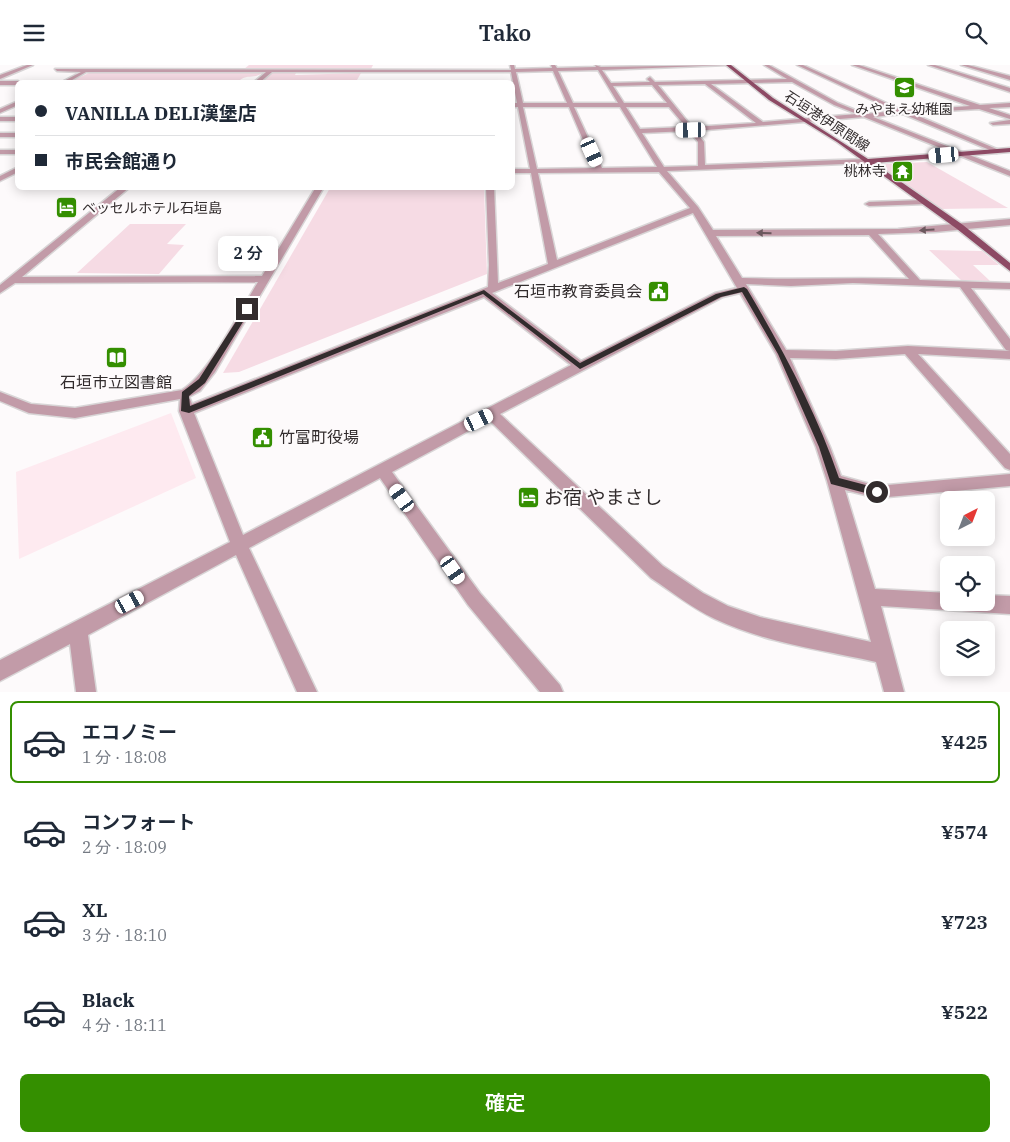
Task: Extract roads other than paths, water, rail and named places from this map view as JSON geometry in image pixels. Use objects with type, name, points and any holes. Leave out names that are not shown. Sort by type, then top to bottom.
[{"type":"main road","name":"石垣港伊原間線","points":[[727,65],[803,121],[839,141],[960,227],[1010,268]]},
{"type":"main road","points":[[866,161],[1010,150]]},
{"type":"street","points":[[0,77],[31,65]]},
{"type":"street","points":[[238,71],[246,65]]},
{"type":"street","points":[[372,71],[376,65]]},
{"type":"street","points":[[387,77],[394,65]]},
{"type":"street","points":[[56,70],[430,71],[473,68],[727,65]]},
{"type":"street","points":[[766,65],[817,95],[862,115],[963,153],[1010,174]]},
{"type":"street","points":[[799,65],[902,112],[997,151]]},
{"type":"street","points":[[854,65],[1010,117]]},
{"type":"street","points":[[930,65],[1010,90]]},
{"type":"street","points":[[963,65],[1010,78]]},
{"type":"street","points":[[686,66],[694,73]]},
{"type":"street","points":[[598,67],[662,170],[695,209],[782,354],[823,447],[835,481],[869,597],[882,654],[894,692]]},
{"type":"street","points":[[641,67],[701,142],[702,169]]},
{"type":"street","points":[[472,77],[473,68]]},
{"type":"street","points":[[554,68],[600,171]]},
{"type":"street","points":[[68,80],[88,71]]},
{"type":"street","points":[[259,80],[270,71]]},
{"type":"street","points":[[701,78],[763,125]]},
{"type":"street","points":[[609,85],[792,80]]},
{"type":"street","points":[[0,83],[15,83]]},
{"type":"street","points":[[993,85],[1010,83]]},
{"type":"street","points":[[0,111],[14,103]]},
{"type":"street","points":[[554,264],[534,171],[516,105],[670,105]]},
{"type":"street","points":[[639,131],[691,130],[763,125],[862,115],[1010,105]]},
{"type":"street","points":[[0,119],[15,119]]},
{"type":"street","points":[[993,123],[1010,122]]},
{"type":"street","points":[[0,135],[15,135]]},
{"type":"street","points":[[0,153],[15,152]]},
{"type":"street","points":[[515,171],[702,169],[866,161]]},
{"type":"street","points":[[0,167],[15,168]]},
{"type":"street","points":[[0,179],[15,170]]},
{"type":"street","points":[[0,291],[122,190]]},
{"type":"street","points":[[185,403],[211,369],[318,190]]},
{"type":"street","points":[[489,290],[494,265],[490,190]]},
{"type":"street","points":[[869,204],[924,202]]},
{"type":"street","points":[[0,396],[29,408],[75,413],[185,403],[489,290],[695,209]]},
{"type":"street","points":[[710,233],[872,233],[1010,222]]},
{"type":"street","points":[[872,233],[918,282]]},
{"type":"street","points":[[13,280],[265,279]]},
{"type":"street","points":[[0,671],[580,366],[742,285],[918,282],[1010,286]]},
{"type":"street","points":[[962,283],[1010,347]]},
{"type":"street","points":[[489,290],[580,366]]},
{"type":"street","points":[[782,354],[836,355],[908,350],[1010,355]]},
{"type":"street","points":[[908,350],[1010,464]]},
{"type":"street","points":[[185,403],[240,544],[307,692]]},
{"type":"street","points":[[491,414],[657,572],[686,591],[722,613],[767,627],[882,654]]},
{"type":"street","points":[[382,470],[474,599],[553,692]]},
{"type":"street","points":[[835,481],[877,492],[1010,480]]},
{"type":"street","points":[[869,597],[940,601]]},
{"type":"street","points":[[995,604],[1010,605]]},
{"type":"street","points":[[78,630],[86,692]]},
{"type":"place","name":"みやまえ幼稚園","points":[[904,87]]},
{"type":"place","name":"桃林寺","points":[[902,171]]},
{"type":"place","name":"ベッセルホテル石垣島","points":[[66,208]]},
{"type":"place","name":"石垣市教育委員会","points":[[658,291]]},
{"type":"place","name":"石垣市立図書館","points":[[116,358]]},
{"type":"place","name":"竹富町役場","points":[[263,437]]},
{"type":"place","name":"お宿 やまさし","points":[[528,497]]}]
